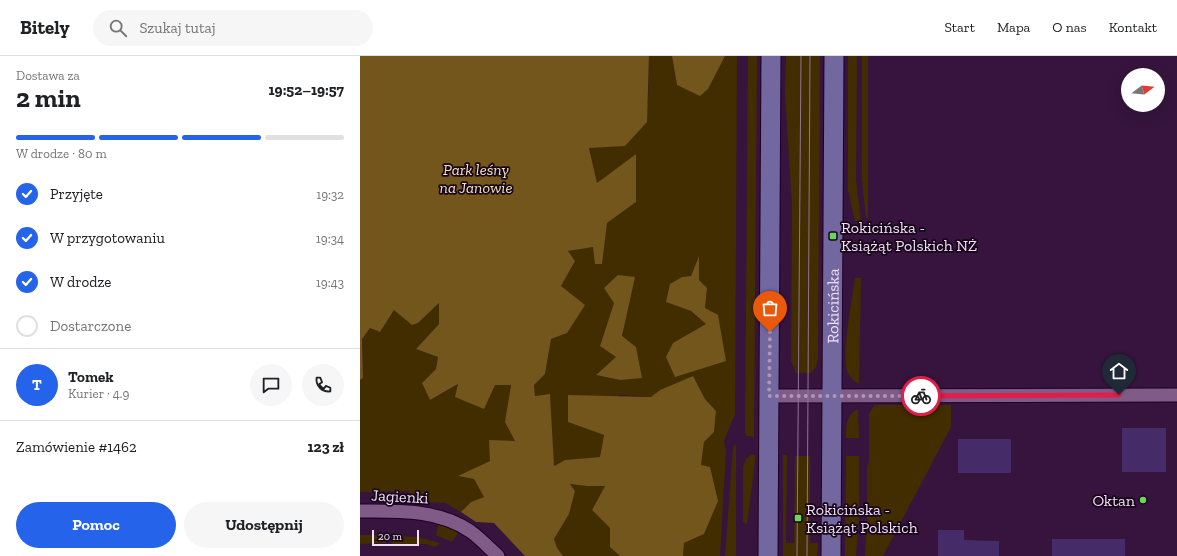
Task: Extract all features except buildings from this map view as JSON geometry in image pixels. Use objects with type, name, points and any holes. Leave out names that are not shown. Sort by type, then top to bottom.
[{"type":"main road","points":[[768,556],[771,56]]},
{"type":"main road","name":"Rokicińska","points":[[831,556],[834,56]]},
{"type":"street","points":[[769,396],[1177,395]]},
{"type":"street","name":"Jagienki","points":[[360,511],[412,512],[434,515],[459,524],[471,532],[498,556]]},
{"type":"shaded area","points":[[649,56],[672,56],[677,85],[708,89],[725,56],[737,56],[735,414],[724,441],[726,452],[720,556],[683,556],[684,543],[704,534],[701,465],[704,442],[714,432],[716,411],[705,399],[693,376],[660,390],[651,397],[620,395],[568,422],[604,435],[600,457],[565,460],[553,466],[550,395],[535,396],[534,385],[545,374],[551,339],[567,333],[561,286],[575,261],[568,251],[593,246],[602,263],[607,223],[636,202],[636,154],[597,183],[589,147],[625,146],[648,102]],"holes":[[[698,257],[699,280],[707,288],[705,308],[726,361],[692,332],[706,324],[691,311],[666,302],[682,277],[691,276]],[[634,277],[622,336],[620,380],[596,375],[617,357],[600,346],[614,303]]]},
{"type":"shaded area","points":[[748,56],[757,56],[754,437],[746,436],[745,432]]},
{"type":"shaded area","points":[[786,56],[820,56],[818,360],[816,367],[811,373],[796,373],[791,361],[792,206],[785,94]]},
{"type":"shaded area","points":[[848,56],[857,56],[856,180],[861,221],[855,221],[848,190]]},
{"type":"shaded area","points":[[862,56],[868,56],[868,217],[866,219],[862,180]]},
{"type":"shaded area","points":[[855,278],[861,278],[859,384],[849,375],[846,361],[848,325]]},
{"type":"shaded area","points":[[439,303],[439,324],[416,349],[438,357],[436,369],[422,383],[430,400],[459,384],[511,385],[506,422],[515,441],[490,461],[459,476],[474,479],[484,497],[471,502],[461,512],[445,503],[417,502],[410,504],[409,491],[360,492],[360,380],[363,378],[362,339],[370,328],[380,332],[394,310],[418,323]]},
{"type":"shaded area","points":[[874,405],[951,405],[951,427],[883,556],[865,556],[867,466],[869,462],[869,414]]},
{"type":"shaded area","points":[[858,409],[859,438],[846,438],[849,417]]},
{"type":"shaded area","points":[[736,444],[736,556],[725,556],[733,448]]},
{"type":"shaded area","points":[[751,455],[755,455],[755,462],[747,524],[743,522],[743,466],[746,459]]},
{"type":"shaded area","points":[[783,455],[787,455],[786,543],[794,543],[795,456],[810,456],[810,543],[818,543],[817,556],[783,556]]},
{"type":"shaded area","points":[[846,456],[859,456],[859,516],[856,556],[845,556]]},
{"type":"shaded area","points":[[570,484],[605,486],[592,510],[610,528],[610,547],[620,556],[563,556],[556,548],[554,539],[569,514],[575,491]]},
{"type":"shaded area","points":[[439,523],[459,532],[452,542],[436,535]]},
{"type":"shaded area","points":[[360,535],[385,535],[385,543],[360,544]]},
{"type":"shaded area","points":[[391,536],[418,537],[440,543],[436,547],[426,544],[392,544]]},
{"type":"green space","name":"Park leśny na Janowie","points":[[360,56],[649,56],[647,122],[625,146],[589,148],[597,183],[636,154],[636,202],[607,223],[602,264],[595,264],[593,247],[568,251],[575,261],[561,286],[585,305],[567,333],[551,339],[545,374],[534,385],[535,396],[550,394],[554,466],[565,460],[600,457],[604,435],[568,422],[568,395],[651,397],[660,390],[693,376],[705,399],[716,411],[714,432],[704,442],[701,465],[710,467],[718,501],[704,534],[684,543],[683,556],[620,556],[610,547],[610,528],[592,510],[605,486],[570,484],[575,491],[569,514],[554,539],[557,548],[563,556],[525,556],[494,523],[476,522],[461,512],[471,502],[484,497],[474,479],[458,476],[490,461],[489,440],[515,441],[505,422],[511,385],[495,385],[484,409],[455,397],[458,384],[430,400],[422,383],[436,369],[438,357],[416,349],[439,324],[439,303],[418,323],[412,325],[394,310],[380,332],[370,328],[362,339],[363,378],[360,380]]},
{"type":"green space","points":[[672,56],[725,56],[708,89],[700,96],[677,85]]},
{"type":"green space","points":[[699,256],[699,280],[707,288],[705,308],[718,315],[726,361],[675,377],[666,357],[673,343],[706,324],[691,311],[666,302],[670,284],[682,277],[691,276]]},
{"type":"green space","points":[[618,275],[635,277],[622,336],[636,347],[642,378],[620,380],[596,375],[616,357],[600,346],[614,303],[604,288]]},
{"type":"tram line","points":[[797,556],[801,56]]},
{"type":"tram line","points":[[807,556],[810,56]]},
{"type":"way so far","points":[[770,332],[769,396],[921,396]]},
{"type":"place","name":"Rokicińska - Książąt Polskich NŻ","points":[[833,236]]},
{"type":"place","name":"Oktan","points":[[1143,500]]},
{"type":"place","name":"Rokicińska - Książąt Polskich","points":[[798,518]]},
{"type":"route","points":[[921,396],[1119,395]]}]
